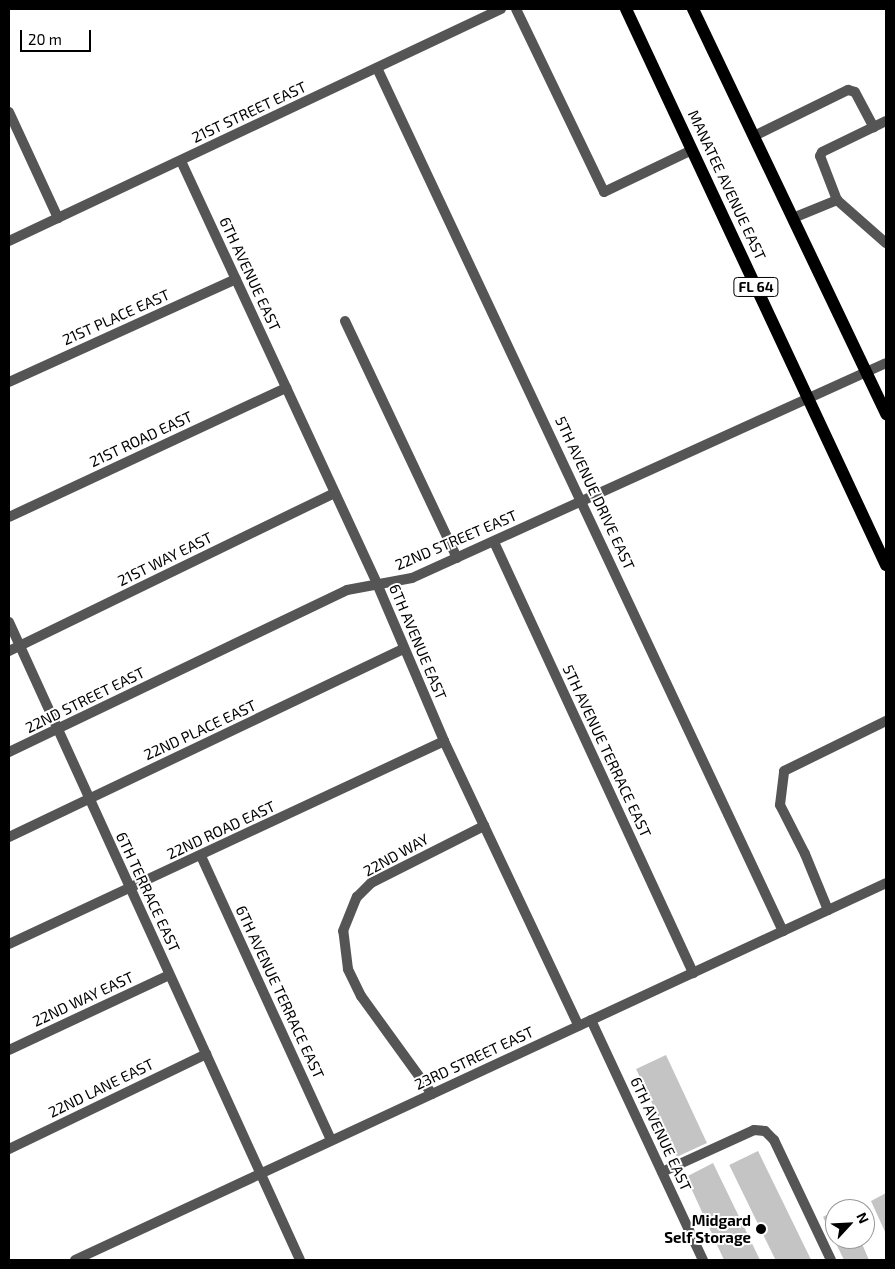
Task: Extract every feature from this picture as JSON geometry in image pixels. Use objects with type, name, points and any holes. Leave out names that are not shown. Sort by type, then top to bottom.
[{"type":"main road","name":"MANATEE AVENUE EAST","points":[[626,9],[886,566]]},
{"type":"main road","points":[[693,9],[886,414]]},
{"type":"street","name":"21ST STREET EAST","points":[[9,241],[501,9]]},
{"type":"street","points":[[516,9],[604,192],[692,150]]},
{"type":"street","name":"5TH AVENUE DRIVE EAST","points":[[377,68],[583,501],[783,931]]},
{"type":"street","points":[[754,136],[848,90],[855,92],[874,127]]},
{"type":"street","points":[[9,112],[58,218]]},
{"type":"street","points":[[886,121],[822,152],[820,156],[837,200],[886,243]]},
{"type":"street","name":"6TH AVENUE EAST","points":[[181,161],[378,586],[444,741],[579,1026]]},
{"type":"street","points":[[793,218],[837,200]]},
{"type":"street","name":"21ST PLACE EAST","points":[[9,382],[236,279]]},
{"type":"street","points":[[345,321],[457,558]]},
{"type":"street","name":"22ND STREET EAST","points":[[9,752],[347,590],[378,586],[412,578],[886,363]]},
{"type":"street","name":"21ST ROAD EAST","points":[[9,517],[286,388]]},
{"type":"street","name":"21ST WAY EAST","points":[[9,651],[335,493]]},
{"type":"street","name":"5TH AVENUE TERRACE EAST","points":[[494,542],[693,973]]},
{"type":"street","name":"6TH TERRACE EAST","points":[[9,622],[88,799],[300,1260]]},
{"type":"street","name":"22ND PLACE EAST","points":[[9,836],[404,649]]},
{"type":"street","points":[[828,910],[805,854],[780,806],[784,771],[886,721]]},
{"type":"street","name":"22ND ROAD EAST","points":[[9,944],[444,741]]},
{"type":"street","name":"22ND WAY","points":[[432,1094],[361,996],[348,969],[342,931],[358,896],[371,883],[484,826]]},
{"type":"street","name":"6TH AVENUE TERRACE EAST","points":[[201,856],[331,1140]]},
{"type":"street","name":"23RD STREET EAST","points":[[75,1260],[886,883]]},
{"type":"street","name":"22ND WAY EAST","points":[[9,1050],[169,975]]},
{"type":"street","name":"6TH AVENUE EAST","points":[[591,1020],[703,1260]]},
{"type":"street","name":"22ND LANE EAST","points":[[9,1149],[206,1054]]},
{"type":"street","points":[[662,1172],[754,1130],[765,1131],[774,1140],[831,1260]]},
{"type":"building","points":[[666,1055],[707,1143],[677,1157],[636,1069]]},
{"type":"building","points":[[758,1151],[811,1260],[776,1260],[729,1165]]},
{"type":"building","points":[[713,1163],[760,1260],[724,1260],[686,1177]]},
{"type":"building","points":[[886,1193],[886,1234],[875,1210],[875,1199]]},
{"type":"building","points":[[839,1249],[864,1249],[869,1260],[844,1260]]},
{"type":"place","name":"Midgard Self Storage","points":[[761,1229]]}]
